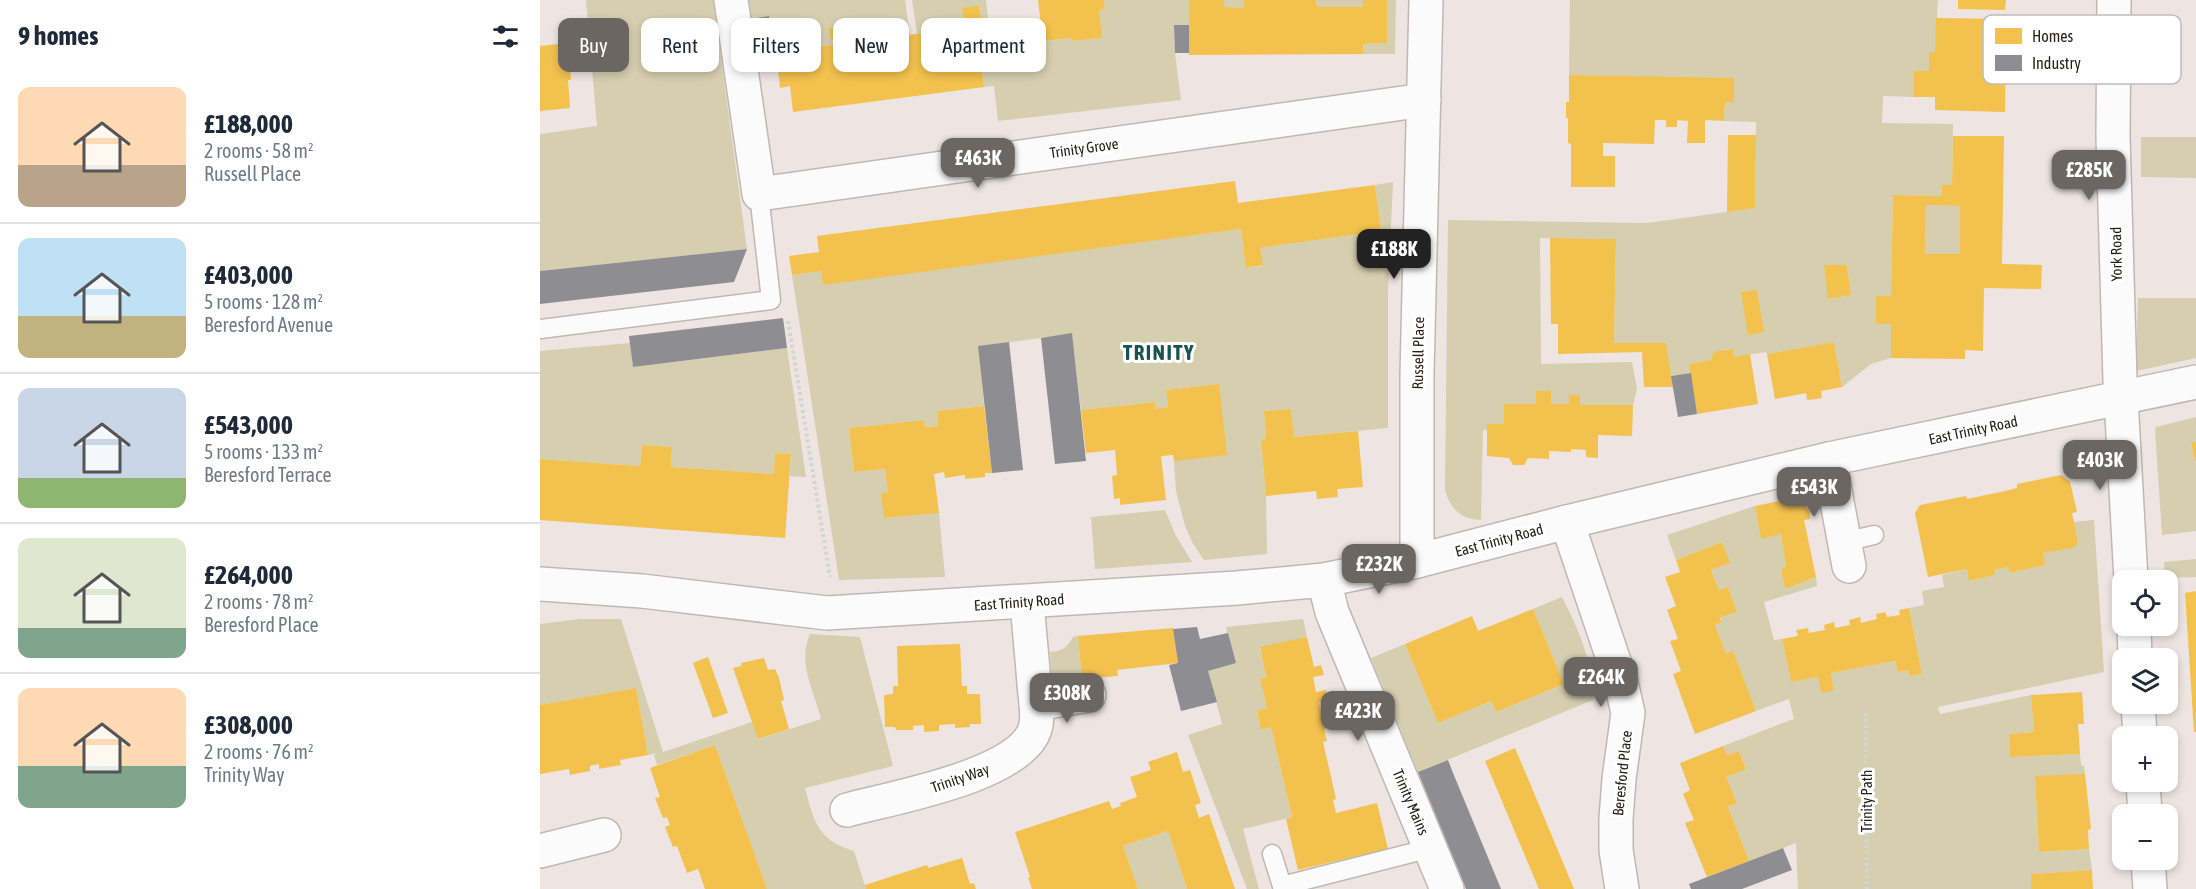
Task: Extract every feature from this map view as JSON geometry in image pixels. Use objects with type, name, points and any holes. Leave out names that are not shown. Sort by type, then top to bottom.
[{"type":"street","points":[[731,0],[759,194]]},
{"type":"street","name":"Russell Place","points":[[1417,561],[1417,375],[1426,0]]},
{"type":"street","name":"York Road","points":[[2114,0],[2114,15]]},
{"type":"street","name":"York Road","points":[[2113,84],[2113,137],[2122,399],[2131,570]]},
{"type":"street","name":"Trinity Grove","points":[[759,194],[1424,100]]},
{"type":"street","name":"East Trinity Road","points":[[540,584],[642,591],[827,613],[1238,588],[1324,580],[1417,561],[1567,522],[1829,459],[2196,382]]},
{"type":"street","points":[[1829,459],[1856,548]]},
{"type":"street","name":"Beresford Place","points":[[1567,522],[1621,682],[1628,713],[1619,779],[1617,819],[1616,850],[1622,889]]},
{"type":"street","name":"Trinity Mains","points":[[1324,580],[1332,612],[1447,889]]},
{"type":"street","name":"Trinity Way","points":[[847,810],[949,783],[997,765],[1028,743],[1036,728],[1036,704],[1027,602]]},
{"type":"street","points":[[1036,704],[1089,695]]},
{"type":"street","points":[[540,851],[604,836]]},
{"type":"street","points":[[2149,870],[2150,889]]},
{"type":"lane","points":[[540,328],[771,300],[759,194]]},
{"type":"lane","points":[[1272,854],[1282,886],[1431,848]]},
{"type":"path","points":[[771,300],[787,318],[831,579],[827,613]]},
{"type":"path","name":"Trinity Path","points":[[1866,713],[1867,889]]},
{"type":"shaded area","points":[[586,0],[713,0],[715,18],[641,18],[641,72],[719,72],[719,44],[747,249],[540,271],[540,134],[597,126],[592,72],[629,72],[629,18],[588,18]]},
{"type":"shaded area","points":[[748,0],[905,0],[908,18],[833,18],[833,27],[829,28],[833,45],[821,46],[821,18],[751,18]]},
{"type":"shaded area","points":[[912,0],[986,0],[988,18],[981,18],[979,7],[962,9],[963,18],[921,18],[921,33],[917,34]]},
{"type":"shaded area","points":[[1104,0],[1189,0],[1189,25],[1174,25],[1181,100],[998,121],[994,86],[984,87],[982,72],[1046,72],[1046,41],[1101,38],[1099,10],[1105,9]]},
{"type":"shaded area","points":[[1224,0],[1243,0],[1244,8],[1224,7]]},
{"type":"shaded area","points":[[1316,0],[1363,0],[1363,7],[1317,7]]},
{"type":"shaded area","points":[[1387,0],[1396,0],[1395,54],[1363,54],[1363,44],[1387,43]]},
{"type":"shaded area","points":[[1570,0],[1938,0],[1935,52],[1929,52],[1929,71],[1914,71],[1914,97],[1883,96],[1882,123],[1953,124],[1952,185],[1942,186],[1942,196],[1893,195],[1891,296],[1876,296],[1891,324],[1891,358],[1871,364],[1842,387],[1834,342],[1767,354],[1766,352],[1734,357],[1733,349],[1722,350],[1714,354],[1711,360],[1689,364],[1691,373],[1671,376],[1666,343],[1614,343],[1616,239],[1540,238],[1541,364],[1632,362],[1637,389],[1633,405],[1580,405],[1569,395],[1569,404],[1551,404],[1551,391],[1536,391],[1536,404],[1504,404],[1504,424],[1487,424],[1487,430],[1483,430],[1481,520],[1468,518],[1453,508],[1445,490],[1448,220],[1647,223],[1755,208],[1756,122],[1724,121],[1725,102],[1734,102],[1734,79],[1569,75]],"holes":[[[1824,265],[1847,265],[1851,295],[1829,299]],[[1757,290],[1763,331],[1742,292]]]},
{"type":"shaded area","points":[[2141,137],[2196,137],[2196,178],[2141,177]]},
{"type":"shaded area","points":[[1393,182],[1388,292],[1388,428],[1294,437],[1291,409],[1264,411],[1266,439],[1261,440],[1266,496],[1267,554],[1204,560],[1185,526],[1176,491],[1174,461],[1219,384],[1166,390],[1168,407],[1155,409],[1154,402],[1081,410],[1072,334],[979,346],[984,406],[937,411],[938,426],[925,427],[924,420],[849,428],[854,472],[885,469],[888,493],[882,493],[884,518],[939,513],[945,577],[839,580],[792,275],[821,271],[823,284],[1241,229],[1246,268],[1262,266],[1260,248],[1381,231],[1375,185]]},
{"type":"shaded area","points":[[1926,205],[1960,206],[1960,254],[1925,254]]},
{"type":"shaded area","points":[[2138,298],[2196,298],[2196,358],[2136,371]]},
{"type":"shaded area","points":[[630,343],[633,367],[787,348],[806,477],[790,476],[791,454],[775,453],[774,474],[671,467],[672,447],[642,445],[640,466],[540,459],[540,351]]},
{"type":"shaded area","points":[[2196,417],[2196,442],[2191,444],[2196,464],[2196,531],[2162,535],[2155,430],[2156,427]]},
{"type":"shaded area","points":[[1755,506],[1761,538],[1781,534],[1786,567],[1781,569],[1785,589],[1816,577],[1817,586],[1764,602],[1774,640],[1782,639],[1791,682],[1818,677],[1821,693],[1834,689],[1831,673],[1895,661],[1898,672],[1908,670],[1909,676],[1922,674],[1909,608],[1924,605],[1922,591],[1944,587],[1942,575],[1967,569],[1970,581],[1995,575],[1994,570],[2008,567],[2010,573],[2045,565],[2043,553],[2075,546],[2078,541],[2074,522],[2094,520],[2104,672],[1938,707],[1940,714],[2031,695],[2034,732],[2009,734],[2010,757],[2080,754],[2085,774],[2035,777],[2039,852],[2089,849],[2092,870],[2031,874],[2031,889],[1798,889],[1796,843],[1749,861],[1728,807],[1737,803],[1726,777],[1746,768],[1739,751],[1727,755],[1723,746],[1794,719],[1789,699],[1756,711],[1733,652],[1726,654],[1715,625],[1722,622],[1721,618],[1737,612],[1728,587],[1719,590],[1711,570],[1729,563],[1722,542],[1676,560],[1667,535]]},
{"type":"shaded area","points":[[1165,510],[1176,536],[1192,562],[1095,569],[1091,517]]},
{"type":"shaded area","points":[[2196,559],[2196,577],[2178,578],[2178,570],[2164,570],[2164,562]]},
{"type":"shaded area","points":[[1562,597],[1584,647],[1593,700],[1418,772],[1371,658],[1405,644],[1438,723],[1491,701],[1496,712],[1564,684],[1533,609]]},
{"type":"shaded area","points":[[579,619],[621,619],[663,752],[752,722],[759,739],[821,719],[806,667],[806,645],[810,634],[860,637],[893,766],[805,788],[819,828],[832,841],[854,851],[866,889],[767,889],[715,745],[657,765],[654,755],[658,753],[648,755],[636,688],[540,705],[540,624]]},
{"type":"shaded area","points":[[1303,619],[1307,637],[1260,648],[1266,677],[1260,679],[1267,708],[1257,711],[1261,730],[1271,727],[1292,817],[1243,829],[1259,889],[1247,889],[1188,735],[1222,724],[1208,671],[1235,663],[1226,627]]},
{"type":"shaded area","points":[[1078,636],[1082,679],[1052,682],[1050,652],[1064,648],[1073,637]]},
{"type":"shaded area","points":[[1168,831],[1187,889],[1138,889],[1123,846]]},
{"type":"building: Homes","points":[[1038,0],[1104,0],[1105,9],[1099,10],[1102,38],[1046,41],[1046,18],[1040,18]]},
{"type":"building: Homes","points":[[1189,0],[1224,0],[1224,7],[1244,8],[1243,0],[1316,0],[1317,7],[1363,7],[1363,0],[1387,0],[1387,43],[1363,44],[1363,54],[1189,55]]},
{"type":"building: Homes","points":[[1958,0],[2006,0],[2005,10],[1958,9]]},
{"type":"building: Homes","points":[[979,6],[981,18],[963,18],[962,8]]},
{"type":"building: Homes","points":[[1936,18],[1983,19],[1983,84],[2005,84],[2005,112],[1935,110],[1935,97],[1914,97],[1914,71],[1929,71],[1929,52],[1935,52]]},
{"type":"building: Homes","points":[[833,27],[833,40],[830,37],[829,28]]},
{"type":"building: Homes","points":[[921,33],[921,72],[982,72],[984,87],[793,112],[790,86],[780,88],[778,72],[821,72],[821,46],[833,45],[833,72],[909,72],[909,35]]},
{"type":"building: Homes","points":[[558,44],[558,72],[570,72],[571,80],[568,80],[570,108],[540,111],[540,46]]},
{"type":"building: Homes","points":[[1569,75],[1734,78],[1734,102],[1725,102],[1724,121],[1705,120],[1705,143],[1687,143],[1688,121],[1677,120],[1677,127],[1666,127],[1666,120],[1655,120],[1654,144],[1603,143],[1603,156],[1615,156],[1615,187],[1571,187],[1571,144],[1568,143],[1568,118],[1566,118],[1566,102],[1569,102]]},
{"type":"building: Homes","points":[[1728,135],[1756,135],[1755,208],[1727,212]]},
{"type":"building: Homes","points":[[1953,136],[2004,136],[2002,264],[2042,265],[2041,289],[1984,288],[1983,351],[1965,350],[1965,359],[1891,358],[1891,324],[1876,324],[1876,296],[1891,296],[1893,195],[1942,196],[1942,185],[1952,185]],"holes":[[[1926,205],[1960,206],[1960,254],[1925,254]]]},
{"type":"building: Homes","points":[[1235,181],[1238,203],[1375,185],[1381,231],[1260,248],[1263,265],[1246,268],[1241,229],[823,285],[821,271],[792,275],[789,256],[819,252],[817,236]]},
{"type":"building: Homes","points":[[1550,238],[1616,239],[1614,343],[1666,343],[1673,387],[1644,387],[1642,352],[1558,354],[1558,324],[1551,324]]},
{"type":"building: Homes","points":[[1824,265],[1847,265],[1851,295],[1828,299]]},
{"type":"building: Homes","points":[[1757,290],[1764,332],[1748,335],[1741,292]]},
{"type":"building: Homes","points":[[1834,342],[1842,387],[1821,391],[1822,398],[1807,400],[1806,393],[1775,399],[1767,354]]},
{"type":"building: Homes","points":[[1733,349],[1734,357],[1750,354],[1758,404],[1697,414],[1689,364],[1711,360],[1717,351]]},
{"type":"building: Homes","points":[[1219,384],[1227,455],[1174,461],[1173,455],[1161,456],[1166,500],[1120,505],[1120,498],[1114,499],[1112,476],[1117,475],[1115,450],[1086,453],[1081,410],[1155,402],[1155,409],[1168,407],[1166,390]]},
{"type":"building: Homes","points":[[1536,391],[1551,391],[1551,404],[1569,404],[1569,395],[1580,395],[1580,405],[1633,405],[1632,436],[1598,435],[1598,458],[1586,457],[1586,450],[1571,449],[1571,452],[1549,451],[1549,459],[1528,458],[1524,465],[1513,465],[1509,458],[1487,456],[1487,424],[1504,424],[1504,404],[1536,404]]},
{"type":"building: Homes","points":[[984,406],[992,473],[985,473],[985,477],[965,479],[965,475],[945,478],[944,472],[934,474],[939,513],[884,518],[881,493],[888,493],[885,469],[854,472],[849,428],[924,420],[925,427],[938,426],[937,411]]},
{"type":"building: Homes","points":[[1291,409],[1294,437],[1358,431],[1363,487],[1337,489],[1338,497],[1317,499],[1316,491],[1266,496],[1261,440],[1266,439],[1264,411]]},
{"type":"building: Homes","points":[[2196,442],[2196,461],[2195,461],[2191,443]]},
{"type":"building: Homes","points":[[642,445],[672,447],[671,467],[774,474],[775,453],[791,454],[785,538],[540,520],[540,459],[640,466]]},
{"type":"building: Homes","points":[[2061,475],[2070,482],[2077,512],[2072,513],[2078,541],[2075,547],[2043,553],[2045,565],[2010,573],[2008,567],[1994,570],[1995,575],[1969,581],[1967,569],[1928,577],[1915,513],[1920,505],[2005,491],[2017,488],[2017,484]]},
{"type":"building: Homes","points":[[1798,497],[1809,511],[1810,519],[1804,520],[1816,577],[1785,589],[1781,569],[1786,567],[1781,534],[1761,539],[1755,506]]},
{"type":"building: Homes","points":[[1722,542],[1730,563],[1711,570],[1719,590],[1728,587],[1737,612],[1720,618],[1722,622],[1715,625],[1726,654],[1733,651],[1756,711],[1695,734],[1673,674],[1681,671],[1670,641],[1678,639],[1667,610],[1676,606],[1665,577],[1680,572],[1676,560]]},
{"type":"building: Homes","points":[[2196,591],[2196,732],[2194,732],[2185,593]]},
{"type":"building: Homes","points":[[1909,608],[1922,674],[1909,676],[1908,670],[1898,672],[1895,661],[1831,673],[1834,690],[1821,693],[1818,677],[1791,682],[1782,639],[1798,636],[1796,630],[1808,628],[1809,633],[1825,630],[1824,625],[1834,622],[1835,628],[1850,625],[1849,620],[1860,617],[1861,623],[1877,619],[1876,614],[1885,612],[1887,617],[1900,615],[1899,610]]},
{"type":"building: Homes","points":[[1533,609],[1564,684],[1496,712],[1491,701],[1438,723],[1405,644],[1472,616],[1478,631]]},
{"type":"building: Homes","points":[[1173,628],[1178,663],[1117,670],[1118,676],[1082,679],[1078,636]]},
{"type":"building: Homes","points":[[1307,637],[1314,667],[1321,665],[1324,675],[1313,677],[1316,692],[1326,690],[1328,700],[1319,702],[1322,716],[1330,714],[1333,726],[1324,729],[1327,741],[1323,742],[1336,799],[1333,800],[1336,813],[1377,803],[1388,849],[1298,870],[1286,819],[1292,817],[1271,727],[1261,730],[1257,711],[1267,708],[1260,679],[1266,677],[1260,647]]},
{"type":"building: Homes","points":[[960,644],[962,686],[967,686],[967,694],[980,694],[981,724],[955,728],[955,724],[939,725],[939,731],[924,732],[924,725],[913,726],[913,730],[896,730],[895,727],[885,727],[884,695],[893,694],[893,686],[898,686],[897,646]]},
{"type":"building: Homes","points":[[708,657],[728,713],[713,718],[693,663]]},
{"type":"building: Homes","points":[[764,658],[768,670],[775,669],[779,678],[784,700],[781,701],[789,729],[758,739],[733,668],[741,666],[741,663]]},
{"type":"building: Homes","points":[[636,688],[648,755],[620,760],[621,765],[599,769],[599,764],[590,766],[590,771],[570,775],[569,769],[540,774],[540,705]]},
{"type":"building: Homes","points":[[2082,692],[2084,724],[2078,724],[2080,754],[2010,757],[2009,734],[2034,732],[2031,695]]},
{"type":"building: Homes","points":[[715,745],[767,889],[705,889],[698,869],[687,873],[677,846],[673,847],[665,827],[670,825],[667,817],[663,818],[655,798],[660,797],[650,768]]},
{"type":"building: Homes","points":[[1723,746],[1727,755],[1739,751],[1746,769],[1726,777],[1737,803],[1728,807],[1749,861],[1707,877],[1685,823],[1694,820],[1683,794],[1690,790],[1680,763]]},
{"type":"building: Homes","points":[[1515,748],[1574,889],[1539,889],[1485,761]]},
{"type":"building: Homes","points":[[1177,752],[1183,772],[1190,770],[1201,803],[1195,805],[1199,818],[1209,814],[1235,889],[1187,889],[1168,831],[1123,846],[1138,889],[1032,889],[1015,832],[1109,801],[1112,809],[1121,806],[1120,803],[1137,797],[1130,777],[1151,770],[1148,762]]},
{"type":"building: Homes","points":[[2085,774],[2091,829],[2088,830],[2089,849],[2039,852],[2035,776]]},
{"type":"building: Homes","points":[[962,858],[970,884],[974,883],[976,889],[866,889],[865,885],[927,865],[928,868]]},
{"type":"building: Homes","points":[[2092,870],[2093,889],[2031,889],[2031,874]]},
{"type":"building: Industry","points":[[1174,25],[1189,25],[1189,53],[1175,53]]},
{"type":"building: Industry","points":[[747,249],[734,282],[540,304],[540,271]]},
{"type":"building: Industry","points":[[783,318],[787,348],[633,367],[629,336]]},
{"type":"building: Industry","points":[[1072,333],[1086,461],[1055,464],[1041,338]]},
{"type":"building: Industry","points":[[1009,342],[1023,470],[992,473],[978,346]]},
{"type":"building: Industry","points":[[1691,373],[1697,414],[1678,417],[1671,376]]},
{"type":"building: Industry","points":[[1197,627],[1200,639],[1228,633],[1236,663],[1208,671],[1217,702],[1181,711],[1169,665],[1178,663],[1173,629]]},
{"type":"building: Industry","points":[[1448,760],[1501,889],[1466,889],[1418,772]]},
{"type":"building: Industry","points":[[1783,848],[1792,870],[1742,889],[1691,889],[1689,884]]},
{"type":"district","name":"TRINITY","points":[[1159,352]]}]
